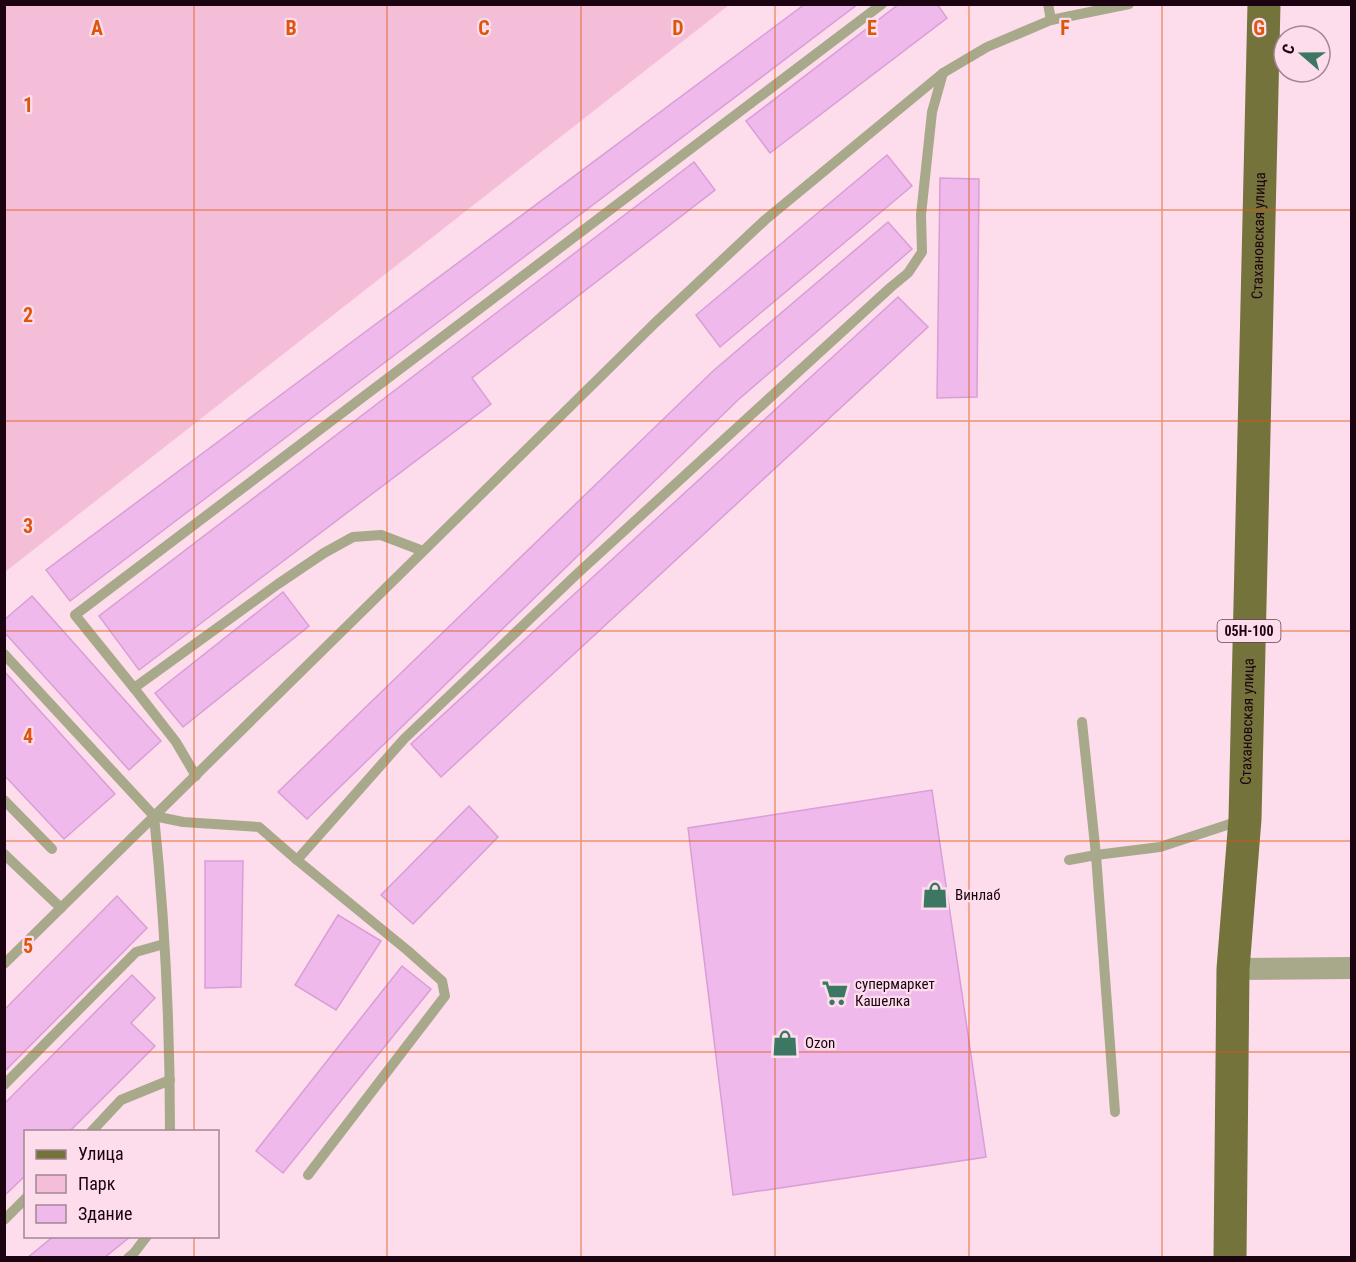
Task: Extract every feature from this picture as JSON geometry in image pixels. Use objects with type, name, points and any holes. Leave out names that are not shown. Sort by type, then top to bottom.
[{"type":"main road","name":"Стахановская улица","points":[[1230,1257],[1233,969],[1245,819],[1264,4]]},
{"type":"street","points":[[1233,969],[1352,968]]},
{"type":"lane","points":[[195,776],[176,742],[75,615],[882,4]]},
{"type":"lane","points":[[1048,4],[1051,20]]},
{"type":"lane","points":[[4,964],[656,322],[765,220],[943,73],[987,47],[1051,20],[1130,4]]},
{"type":"lane","points":[[297,860],[404,739],[578,573],[909,273],[922,252],[921,215],[932,112],[943,73]]},
{"type":"lane","points":[[134,688],[278,584],[324,553],[353,537],[381,535],[423,551]]},
{"type":"lane","points":[[4,654],[154,816],[183,822],[260,827],[442,981],[445,996],[308,1175]]},
{"type":"lane","points":[[1082,722],[1096,855],[1114,1112]]},
{"type":"lane","points":[[4,801],[52,849]]},
{"type":"lane","points":[[154,816],[165,944],[170,1130]]},
{"type":"lane","points":[[1069,860],[1160,847],[1245,819]]},
{"type":"lane","points":[[4,854],[61,908]]},
{"type":"lane","points":[[4,1085],[136,952],[165,944]]},
{"type":"lane","points":[[92,1130],[121,1100],[170,1080]]},
{"type":"lane","points":[[4,1220],[24,1200]]},
{"type":"lane","points":[[128,1257],[145,1238]]},
{"type":"green space","points":[[5,4],[729,4],[729,5],[5,572]]},
{"type":"building","points":[[805,4],[858,4],[70,601],[46,570]]},
{"type":"building","points":[[899,4],[937,4],[947,18],[770,153],[746,121]]},
{"type":"building","points":[[887,155],[912,186],[720,347],[696,315]]},
{"type":"building","points":[[694,162],[715,190],[472,378],[491,404],[139,670],[99,616]]},
{"type":"building","points":[[940,178],[979,179],[977,397],[937,398]]},
{"type":"building","points":[[888,222],[912,249],[738,400],[307,819],[278,792],[713,371]]},
{"type":"building","points":[[898,297],[928,327],[441,777],[411,744]]},
{"type":"building","points":[[283,592],[309,626],[183,727],[155,693]]},
{"type":"building","points":[[32,596],[161,741],[129,770],[4,632],[4,620]]},
{"type":"building","points":[[4,671],[115,794],[64,839],[4,775]]},
{"type":"building","name":"супермаркет Кашелка","points":[[932,790],[986,1157],[733,1195],[688,828]]},
{"type":"building","points":[[469,806],[498,837],[413,924],[381,895]]},
{"type":"building","points":[[205,861],[243,861],[241,987],[205,988]]},
{"type":"building","points":[[117,896],[147,928],[4,1072],[4,1010]]},
{"type":"building","points":[[338,915],[381,941],[336,1010],[295,985]]},
{"type":"building","points":[[402,966],[431,989],[283,1173],[256,1151]]},
{"type":"building","points":[[132,975],[155,998],[131,1023],[155,1046],[71,1130],[24,1130],[24,1177],[4,1196],[4,1104]]},
{"type":"building","points":[[52,1238],[129,1238],[104,1258],[27,1258]]},
{"type":"place","name":"Винлаб","points":[[935,895]]},
{"type":"place","name":"супермаркет Кашелка","points":[[835,993]]},
{"type":"place","name":"Ozon","points":[[785,1043]]}]
